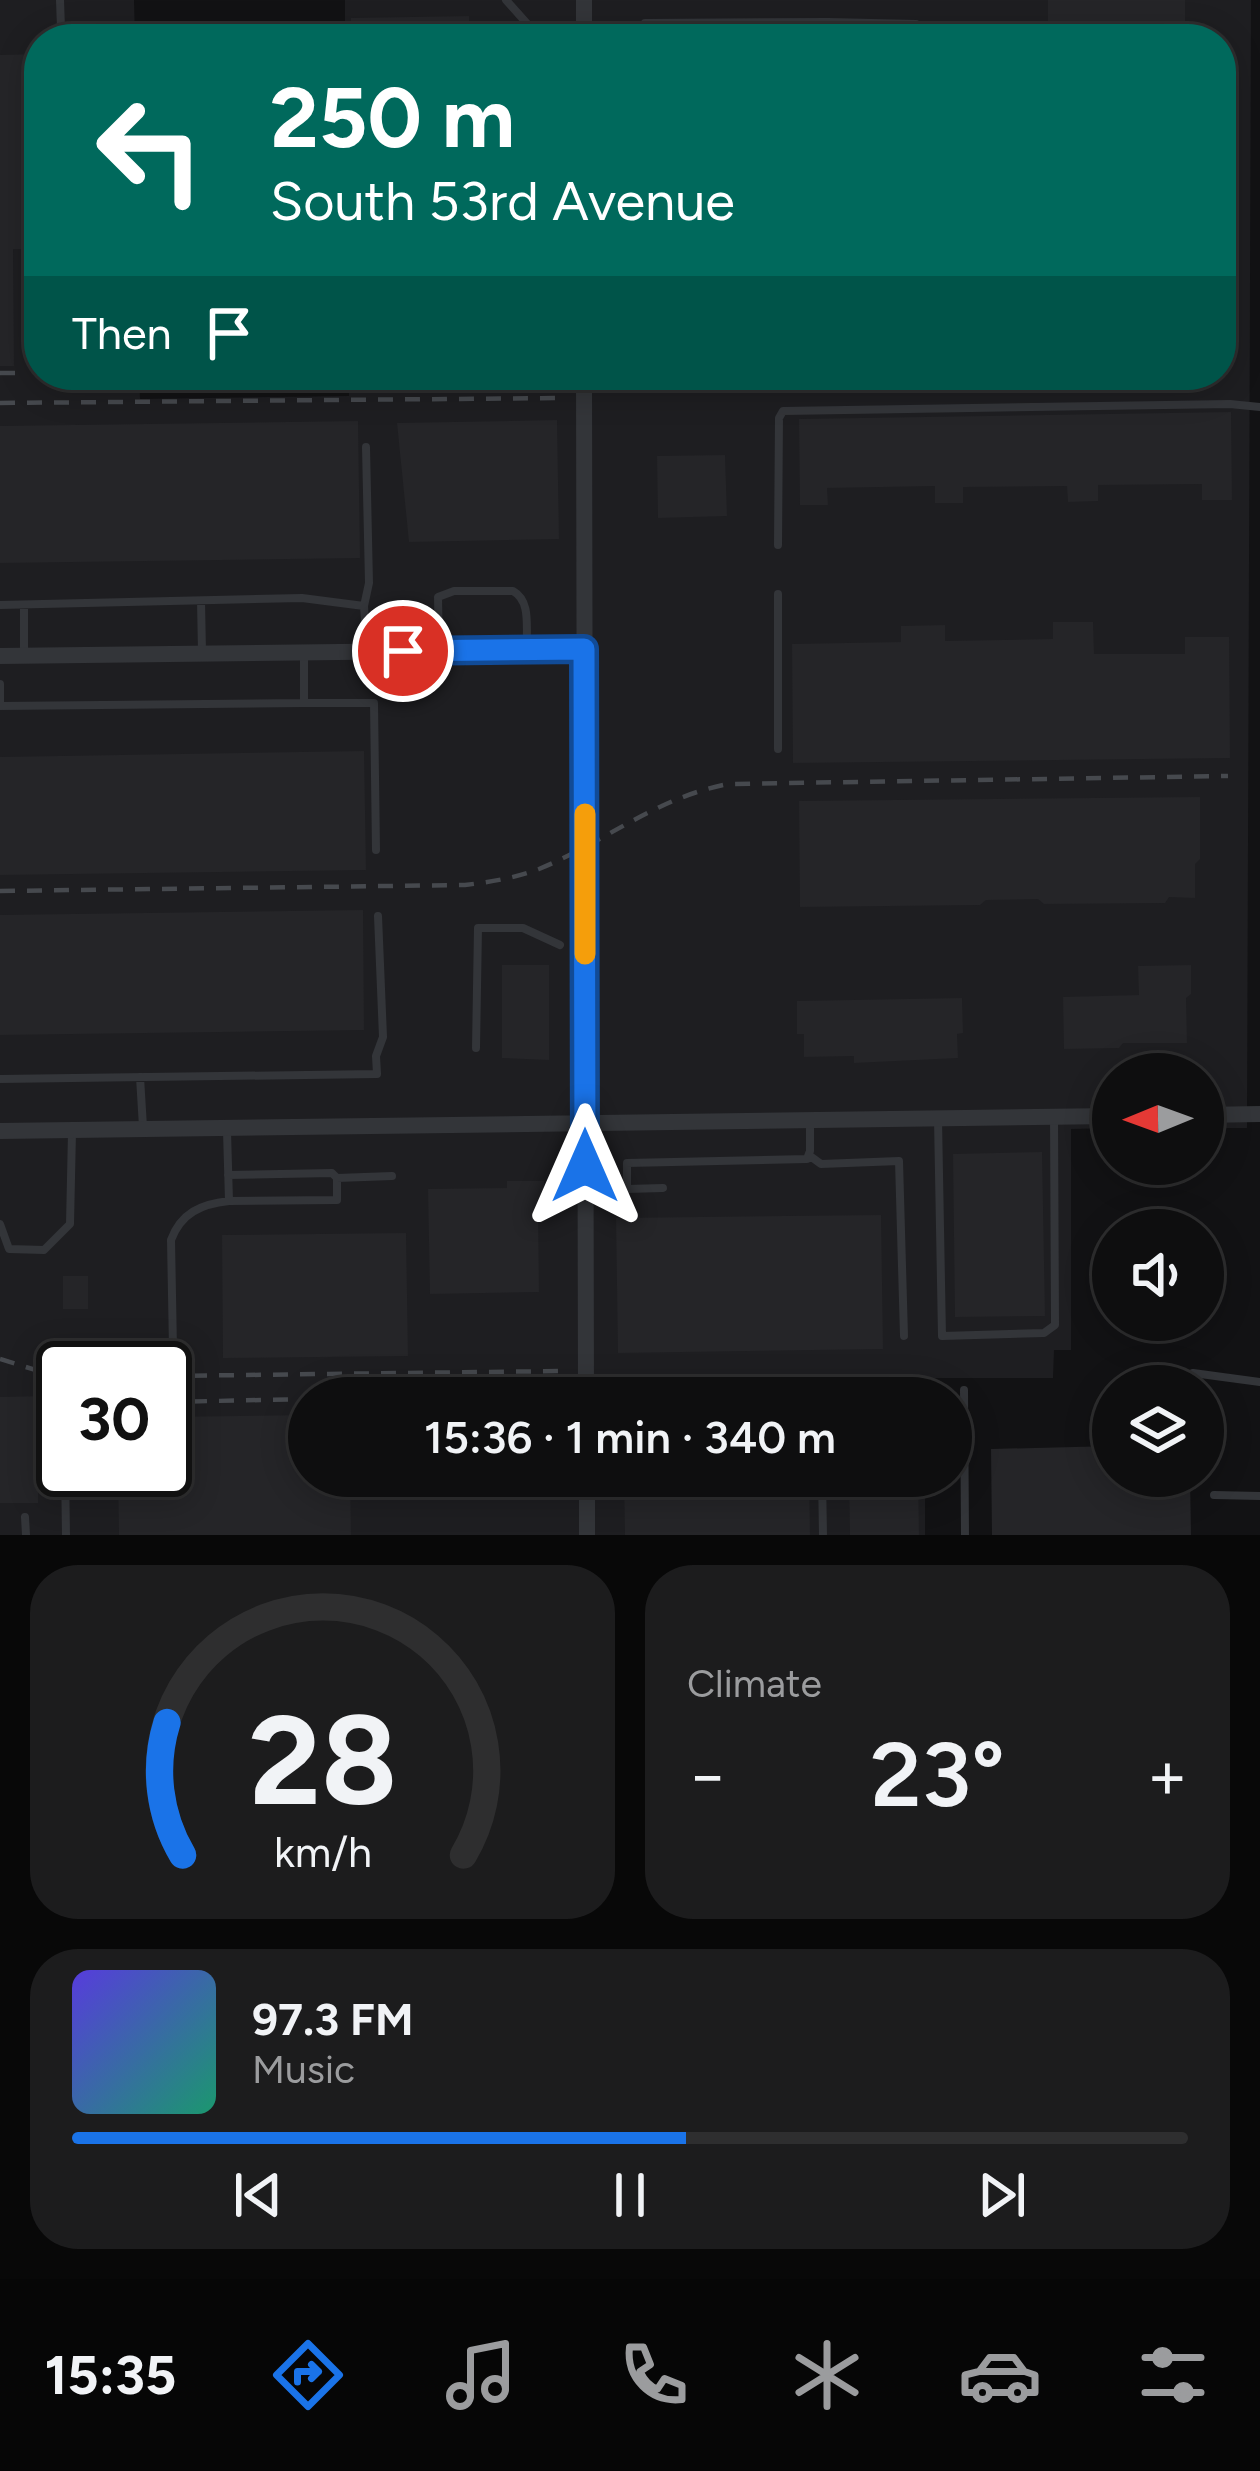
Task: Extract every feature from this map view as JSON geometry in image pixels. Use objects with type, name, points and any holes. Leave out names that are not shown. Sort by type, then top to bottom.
[{"type":"street","points":[[584,390],[586,1377]]},
{"type":"street","points":[[0,656],[584,649]]},
{"type":"street","points":[[1224,1114],[1260,1114]]},
{"type":"street","points":[[0,1131],[1092,1116]]},
{"type":"street","points":[[587,1497],[587,1535]]},
{"type":"lane","points":[[506,0],[528,24]]},
{"type":"lane","points":[[645,24],[916,24]]},
{"type":"lane","points":[[778,545],[779,415],[786,410],[1260,407]]},
{"type":"lane","points":[[366,447],[368,651]]},
{"type":"lane","points":[[439,650],[438,597],[454,591],[519,594],[525,603],[527,650]]},
{"type":"lane","points":[[778,594],[778,749]]},
{"type":"lane","points":[[0,605],[302,598],[364,606]]},
{"type":"lane","points":[[201,602],[202,653]]},
{"type":"lane","points":[[23,605],[24,656]]},
{"type":"lane","points":[[304,652],[304,703]]},
{"type":"lane","points":[[0,684],[0,706],[374,703],[376,850]]},
{"type":"lane","points":[[0,1079],[377,1073],[376,1056],[383,1036],[379,916]]},
{"type":"lane","points":[[476,1048],[478,928],[524,928],[560,944]]},
{"type":"lane","points":[[140,1077],[143,1129]]},
{"type":"lane","points":[[938,1118],[942,1336],[1044,1333],[1055,1325],[1054,1116]]},
{"type":"lane","points":[[810,1119],[810,1156]]},
{"type":"lane","points":[[227,1127],[229,1201]]},
{"type":"lane","points":[[0,1224],[9,1249],[44,1250],[70,1224],[72,1130]]},
{"type":"lane","points":[[663,1188],[627,1189],[627,1162],[802,1160],[810,1156]]},
{"type":"lane","points":[[810,1156],[821,1164],[899,1161],[904,1336]]},
{"type":"lane","points":[[173,1341],[171,1240],[191,1211],[229,1201],[338,1200],[337,1178],[332,1173],[228,1175]]},
{"type":"lane","points":[[337,1178],[392,1176]]},
{"type":"lane","points":[[1224,1377],[1260,1382]]},
{"type":"lane","points":[[1224,1495],[1260,1496]]},
{"type":"lane","points":[[65,1497],[66,1535]]},
{"type":"lane","points":[[823,1497],[824,1535]]},
{"type":"lane","points":[[965,1497],[965,1535]]},
{"type":"lane","points":[[25,1517],[26,1535]]},
{"type":"shaded area","points":[[0,0],[134,0],[135,24],[24,24],[24,390],[140,390],[140,399],[349,396],[349,390],[1236,390],[1236,24],[345,24],[345,0],[1251,0],[1247,1128],[1224,1128],[1224,1053],[1092,1053],[1092,1128],[1071,1129],[1071,1350],[1054,1350],[1053,1378],[288,1377],[288,1497],[925,1497],[925,1535],[0,1535]]},
{"type":"building","points":[[1048,0],[1185,0],[1185,24],[1048,24]]},
{"type":"building","points":[[469,16],[469,24],[351,24],[351,18]]},
{"type":"building","points":[[24,54],[24,249],[13,249],[14,366],[0,366],[0,55]]},
{"type":"building","points":[[1231,412],[1232,500],[1202,500],[1202,484],[1098,485],[1098,501],[1068,502],[1067,486],[963,487],[963,503],[935,503],[935,486],[827,488],[828,505],[800,505],[799,419]]},
{"type":"building","points":[[557,420],[559,539],[409,542],[397,423]]},
{"type":"building","points":[[358,421],[360,558],[0,563],[0,426]]},
{"type":"building","points":[[725,455],[727,516],[658,518],[657,456]]},
{"type":"building","points":[[1053,622],[1093,622],[1094,654],[1185,654],[1185,637],[1229,637],[1230,758],[793,763],[792,644],[901,642],[901,626],[945,625],[945,641],[1053,639]]},
{"type":"building","points":[[364,751],[366,870],[0,875],[0,757]]},
{"type":"building","points":[[1200,797],[1195,898],[1169,897],[1165,903],[1044,904],[1038,899],[986,900],[980,905],[800,907],[799,801]]},
{"type":"building","points":[[363,910],[364,1030],[0,1035],[0,915]]},
{"type":"building","points":[[502,965],[549,965],[549,1060],[502,1058]]},
{"type":"building","points":[[1191,965],[1187,1043],[1064,1049],[1063,997],[1139,995],[1138,966]]},
{"type":"building","points":[[962,998],[958,1058],[854,1063],[854,1056],[804,1057],[804,1034],[797,1034],[797,1001]]},
{"type":"building","points":[[1042,1152],[1045,1316],[955,1317],[953,1154]]},
{"type":"building","points":[[507,1181],[544,1181],[544,1207],[538,1207],[539,1292],[430,1294],[428,1189],[507,1188]]},
{"type":"building","points":[[881,1215],[883,1349],[618,1353],[616,1218]]},
{"type":"building","points":[[406,1233],[408,1356],[223,1358],[222,1235]]},
{"type":"building","points":[[63,1276],[88,1276],[88,1309],[63,1309]]},
{"type":"building","points":[[36,1396],[38,1503],[0,1503],[0,1397]]},
{"type":"building","points":[[288,1415],[288,1497],[350,1497],[351,1535],[119,1535],[118,1497],[192,1497],[192,1417]]},
{"type":"building","points":[[1092,1447],[1092,1497],[1190,1497],[1191,1535],[992,1535],[991,1449]]},
{"type":"building","points":[[624,1497],[809,1497],[810,1535],[625,1535]]},
{"type":"building","points":[[849,1497],[918,1497],[919,1535],[850,1535]]},
{"type":"railway","points":[[0,373],[22,373]]},
{"type":"railway","points":[[0,403],[558,398]]},
{"type":"railway","points":[[0,891],[465,885],[539,869],[677,799],[728,784],[1228,776]]},
{"type":"railway","points":[[0,1359],[36,1370]]},
{"type":"railway","points":[[192,1376],[562,1371]]},
{"type":"railway","points":[[192,1401],[288,1399]]},
{"type":"slow traffic","points":[[585,814],[585,954]]},
{"type":"route","points":[[403,651],[584,649],[585,1166]]}]
